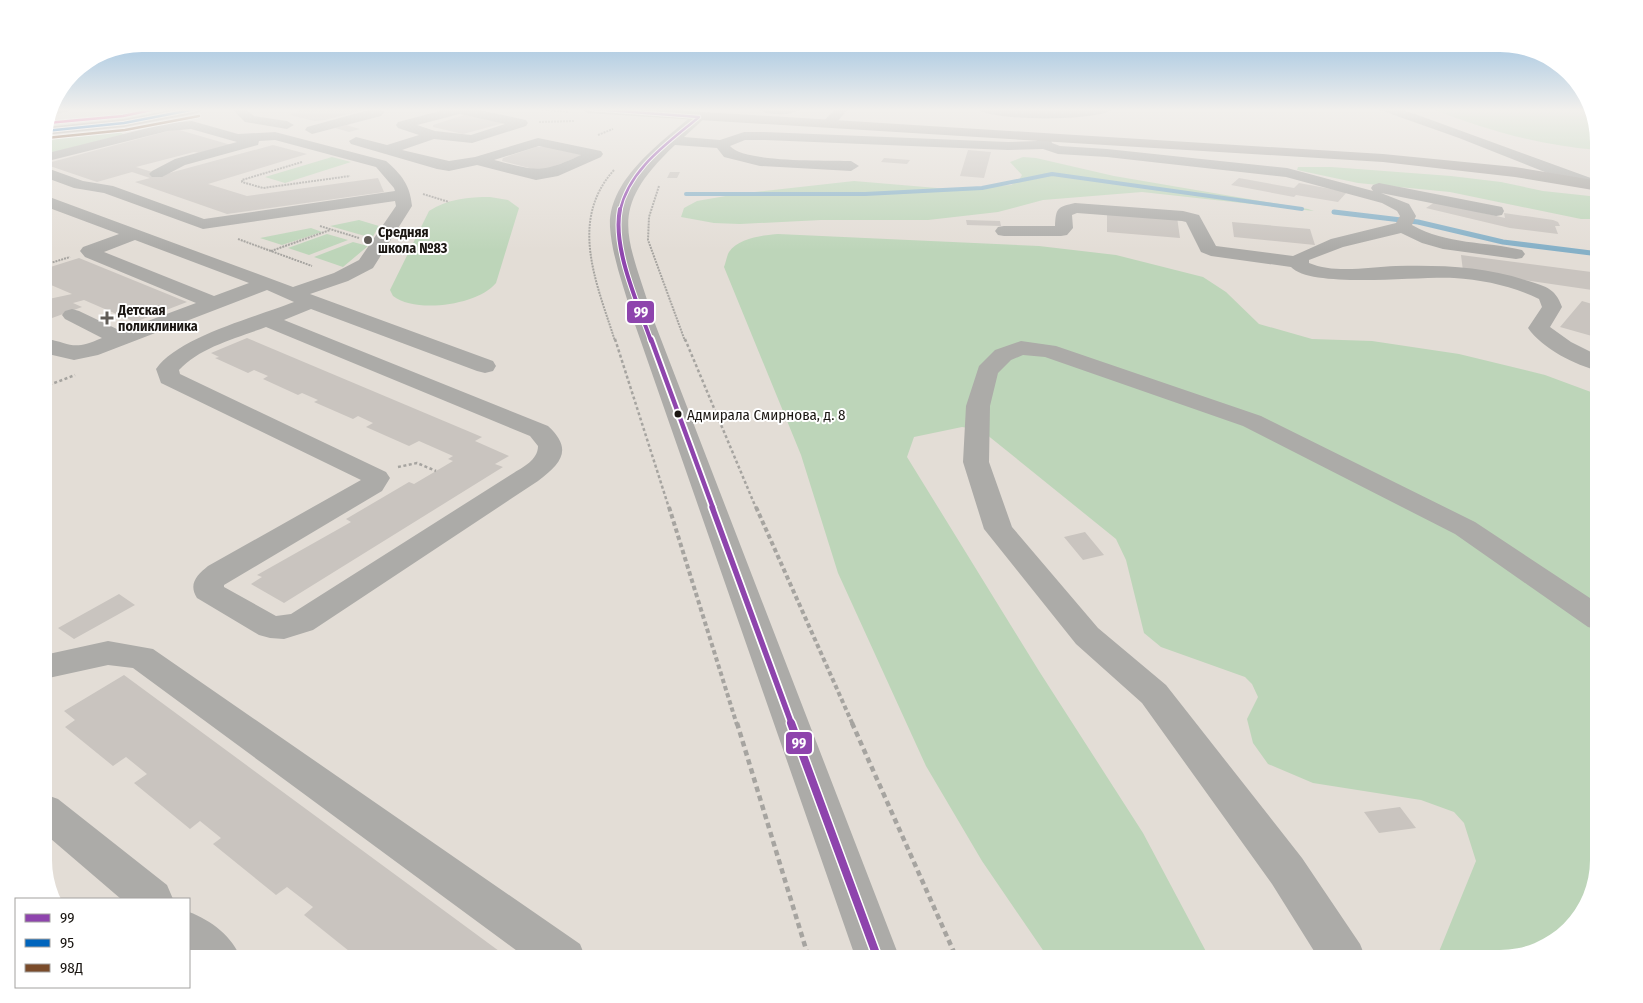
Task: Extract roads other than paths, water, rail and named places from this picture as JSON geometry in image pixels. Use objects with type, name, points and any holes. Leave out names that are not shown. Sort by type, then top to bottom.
[{"type":"main road","points":[[1327,156],[1426,161],[1515,172],[1590,185]]},
{"type":"street","points":[[107,189],[143,178],[180,162],[203,156]]},
{"type":"street","points":[[266,320],[540,431],[548,438],[552,447],[550,456],[528,476],[302,622],[284,628],[270,628],[208,590],[209,581],[219,573],[376,482],[375,476],[170,378],[167,369],[172,360],[187,352],[266,320],[303,297],[366,264],[381,244],[404,206],[403,195],[402,188],[390,170],[382,164],[351,156]]},
{"type":"street","points":[[405,156],[437,166],[477,161],[494,156]]},
{"type":"street","points":[[477,161],[536,175],[545,175],[592,156]]},
{"type":"street","points":[[656,156],[626,194],[619,215],[620,234],[642,316],[875,950]]},
{"type":"street","points":[[736,156],[760,162],[852,166]]},
{"type":"street","points":[[1131,156],[1287,173],[1442,199],[1496,211]]},
{"type":"street","points":[[1512,156],[1590,183]]},
{"type":"street","points":[[1287,173],[1388,200],[1403,208],[1408,216],[1403,226],[1337,243],[1301,257],[1298,262]]},
{"type":"street","points":[[53,175],[80,185],[107,189],[203,224],[403,195]]},
{"type":"street","points":[[53,203],[485,366]]},
{"type":"street","points":[[1004,230],[1061,231],[1064,228],[1064,212],[1075,208],[1183,216],[1193,219],[1207,248],[1211,251],[1298,262],[1304,268],[1318,272],[1356,274],[1443,272],[1517,283],[1548,296],[1552,307],[1539,328],[1563,347],[1590,360]]},
{"type":"street","points":[[1403,226],[1416,235],[1436,241],[1516,254]]},
{"type":"street","points":[[135,234],[89,251],[90,254],[214,303]]},
{"type":"street","points":[[53,348],[62,353],[78,353],[267,283]]},
{"type":"street","points":[[72,315],[120,339]]},
{"type":"street","points":[[1338,950],[1287,871],[1154,694],[1088,636],[998,530],[976,462],[978,406],[987,371],[1003,355],[1021,348],[1048,351],[1252,421],[1465,528],[1590,613]]},
{"type":"street","points":[[53,664],[108,653],[141,657],[551,950]]},
{"type":"street","points":[[53,817],[151,898]]},
{"type":"street","points":[[190,933],[209,950]]},
{"type":"waterway","points":[[686,194],[865,194],[982,188],[1052,174],[1302,209]]},
{"type":"waterway","points":[[1334,212],[1418,222],[1503,242],[1590,253]]},
{"type":"place","name":"Средняя школа №83","points":[[368,240]]},
{"type":"place","name":"Детская поликлиника","points":[[107,318]]},
{"type":"place","name":"Адмирала Смирнова, д. 8","points":[[678,414]]}]
